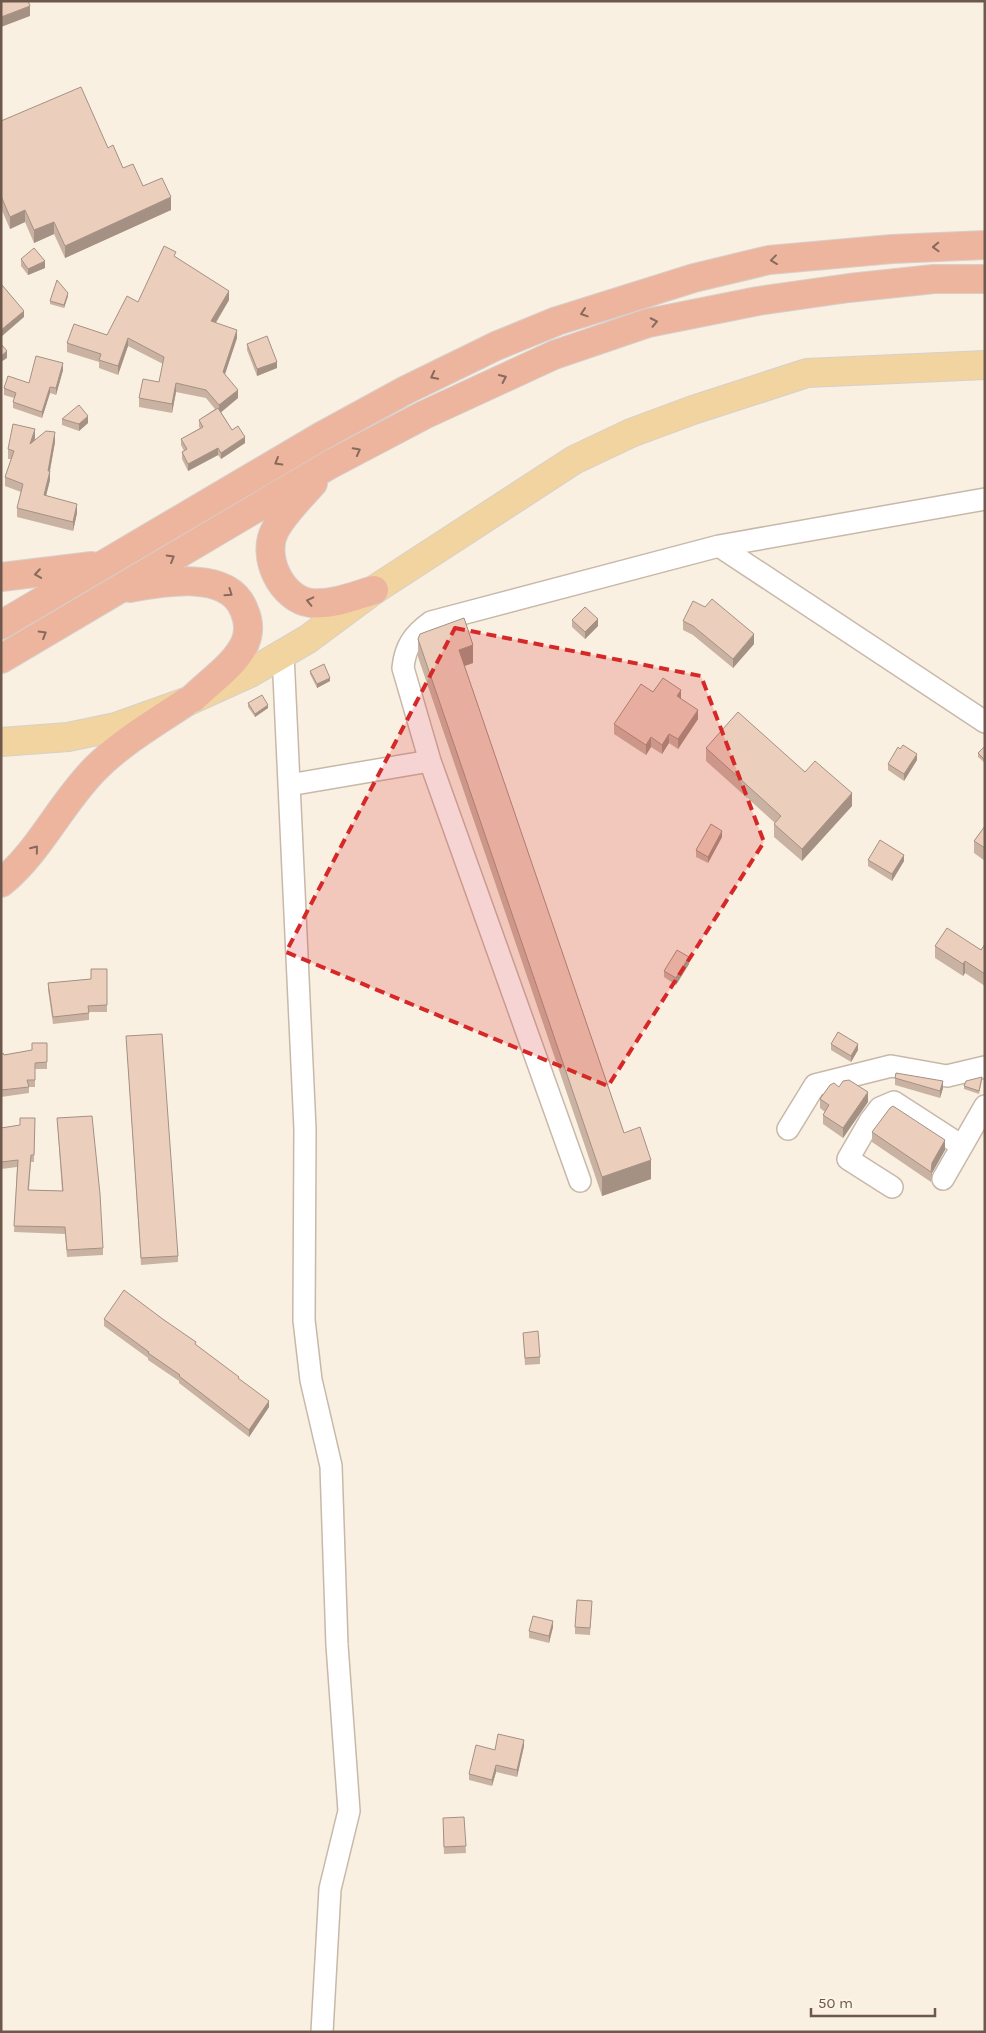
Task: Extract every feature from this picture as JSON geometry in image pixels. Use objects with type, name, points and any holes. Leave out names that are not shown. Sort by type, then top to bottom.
[{"type":"highway","points":[[1,625],[320,437],[406,390],[496,346],[557,322],[694,278],[769,260],[892,248],[985,245]]},
{"type":"highway","points":[[1,659],[329,465],[424,415],[554,355],[648,322],[758,301],[849,288],[934,279],[985,279]]},
{"type":"highway","points":[[329,465],[291,508],[274,531],[270,551],[273,570],[283,586],[309,603],[326,603],[374,590]]},
{"type":"highway","points":[[1,577],[103,565]]},
{"type":"highway","points":[[1,883],[19,869],[67,803],[94,770],[124,745],[190,700],[239,653],[246,642],[249,622],[242,602],[226,589],[202,582],[154,584],[114,591]]},
{"type":"main road","points":[[1,742],[68,737],[106,729],[190,700],[250,673],[308,639],[374,590],[574,460],[631,433],[693,410],[808,372],[985,365]]},
{"type":"street","points":[[580,1181],[430,760],[403,668],[410,641],[419,630],[431,622],[444,618],[719,546],[985,499]]},
{"type":"street","points":[[719,546],[983,719]]},
{"type":"street","points":[[283,654],[305,1129],[304,1320],[311,1380],[330,1466],[336,1645],[350,1811],[330,1889],[322,2032]]},
{"type":"street","points":[[289,785],[430,760]]},
{"type":"street","points":[[788,1129],[815,1085],[890,1066],[947,1076],[985,1067]]},
{"type":"street","points":[[892,1187],[848,1159],[870,1120],[880,1108],[894,1102],[962,1146]]},
{"type":"street","points":[[943,1179],[985,1106]]},
{"type":"highlighted area","points":[[455,628],[701,676],[764,842],[608,1086],[286,952]]},
{"type":"building","points":[[1,1],[28,1],[30,6],[1,17]]},
{"type":"building","points":[[81,87],[108,148],[113,145],[123,168],[133,164],[143,186],[162,178],[171,197],[65,246],[54,222],[34,230],[25,210],[10,217],[1,196],[1,121]]},
{"type":"building","points":[[164,246],[176,252],[174,256],[229,291],[211,321],[237,330],[223,372],[238,390],[219,405],[206,390],[176,383],[172,404],[139,398],[143,379],[159,382],[164,357],[128,338],[118,366],[99,360],[101,354],[67,343],[74,324],[107,335],[127,296],[138,302]]},
{"type":"building","points":[[34,248],[45,261],[28,269],[21,259]]},
{"type":"building","points":[[57,280],[68,293],[64,305],[50,301]]},
{"type":"building","points":[[1,286],[24,311],[1,330]]},
{"type":"building","points":[[267,336],[277,362],[257,369],[247,344]]},
{"type":"building","points":[[1,344],[7,351],[1,356]]},
{"type":"building","points":[[36,356],[63,363],[56,388],[50,387],[42,412],[13,402],[16,393],[4,388],[8,376],[29,383]]},
{"type":"building","points":[[79,405],[88,416],[79,424],[62,419]]},
{"type":"building","points":[[218,408],[232,430],[238,426],[245,437],[221,453],[218,448],[188,464],[182,452],[187,449],[181,439],[203,427],[199,420]]},
{"type":"building","points":[[13,424],[35,429],[30,444],[46,431],[55,432],[48,471],[50,471],[44,495],[77,504],[73,522],[17,508],[23,484],[5,477],[14,451],[8,449]]},
{"type":"building","points":[[712,599],[754,634],[733,659],[693,626],[683,621],[693,601],[705,607]]},
{"type":"building","points":[[585,607],[598,619],[585,632],[572,620]]},
{"type":"building","points":[[464,618],[473,645],[459,650],[624,1133],[640,1127],[651,1160],[602,1177],[418,639],[420,634]]},
{"type":"building","points":[[324,664],[330,678],[317,684],[310,671]]},
{"type":"building","points":[[663,678],[681,690],[677,696],[698,710],[678,739],[669,734],[662,745],[651,737],[646,745],[614,724],[641,684],[653,692]]},
{"type":"building","points":[[262,695],[268,705],[255,714],[248,703]]},
{"type":"building","points":[[738,712],[805,772],[815,761],[852,793],[802,849],[774,824],[781,816],[706,748]]},
{"type":"building","points":[[903,745],[917,754],[904,774],[888,764],[898,747],[900,749]]},
{"type":"building","points":[[985,746],[985,760],[978,753]]},
{"type":"building","points":[[711,824],[722,831],[708,857],[696,850]]},
{"type":"building","points":[[985,826],[985,848],[974,841]]},
{"type":"building","points":[[880,840],[904,855],[892,874],[868,860]]},
{"type":"building","points":[[947,928],[981,950],[985,944],[985,974],[965,961],[963,964],[935,946]]},
{"type":"building","points":[[677,950],[689,957],[676,978],[664,971]]},
{"type":"building","points":[[91,969],[107,969],[107,1005],[88,1006],[89,1013],[53,1017],[48,983],[91,979]]},
{"type":"building","points":[[838,1032],[858,1044],[851,1056],[831,1044]]},
{"type":"building","points":[[162,1034],[178,1256],[141,1258],[126,1036]]},
{"type":"building","points":[[32,1043],[47,1043],[47,1062],[35,1063],[35,1080],[27,1080],[29,1087],[1,1090],[1,1054],[32,1050]]},
{"type":"building","points":[[896,1073],[943,1081],[940,1091],[895,1078]]},
{"type":"building","points":[[982,1077],[979,1091],[964,1086],[966,1081]]},
{"type":"building","points":[[849,1080],[868,1092],[843,1128],[823,1115],[829,1105],[820,1099],[830,1085],[834,1083],[839,1087],[843,1081]]},
{"type":"building","points":[[893,1106],[945,1140],[932,1163],[931,1172],[872,1132]]},
{"type":"building","points":[[92,1116],[103,1248],[67,1250],[65,1227],[14,1226],[18,1160],[1,1162],[1,1128],[20,1125],[20,1118],[35,1118],[34,1155],[31,1155],[28,1190],[63,1191],[57,1118]]},
{"type":"building","points":[[124,1290],[196,1342],[195,1344],[269,1401],[249,1430],[180,1375],[104,1319]]},
{"type":"building","points":[[538,1331],[540,1357],[525,1358],[523,1333]]},
{"type":"building","points":[[577,1600],[592,1601],[590,1628],[575,1627]]},
{"type":"building","points":[[533,1616],[553,1621],[549,1636],[529,1631]]},
{"type":"building","points":[[498,1734],[524,1740],[517,1770],[496,1765],[492,1780],[469,1774],[476,1745],[495,1750]]},
{"type":"building","points":[[464,1817],[466,1846],[444,1847],[443,1818]]}]
